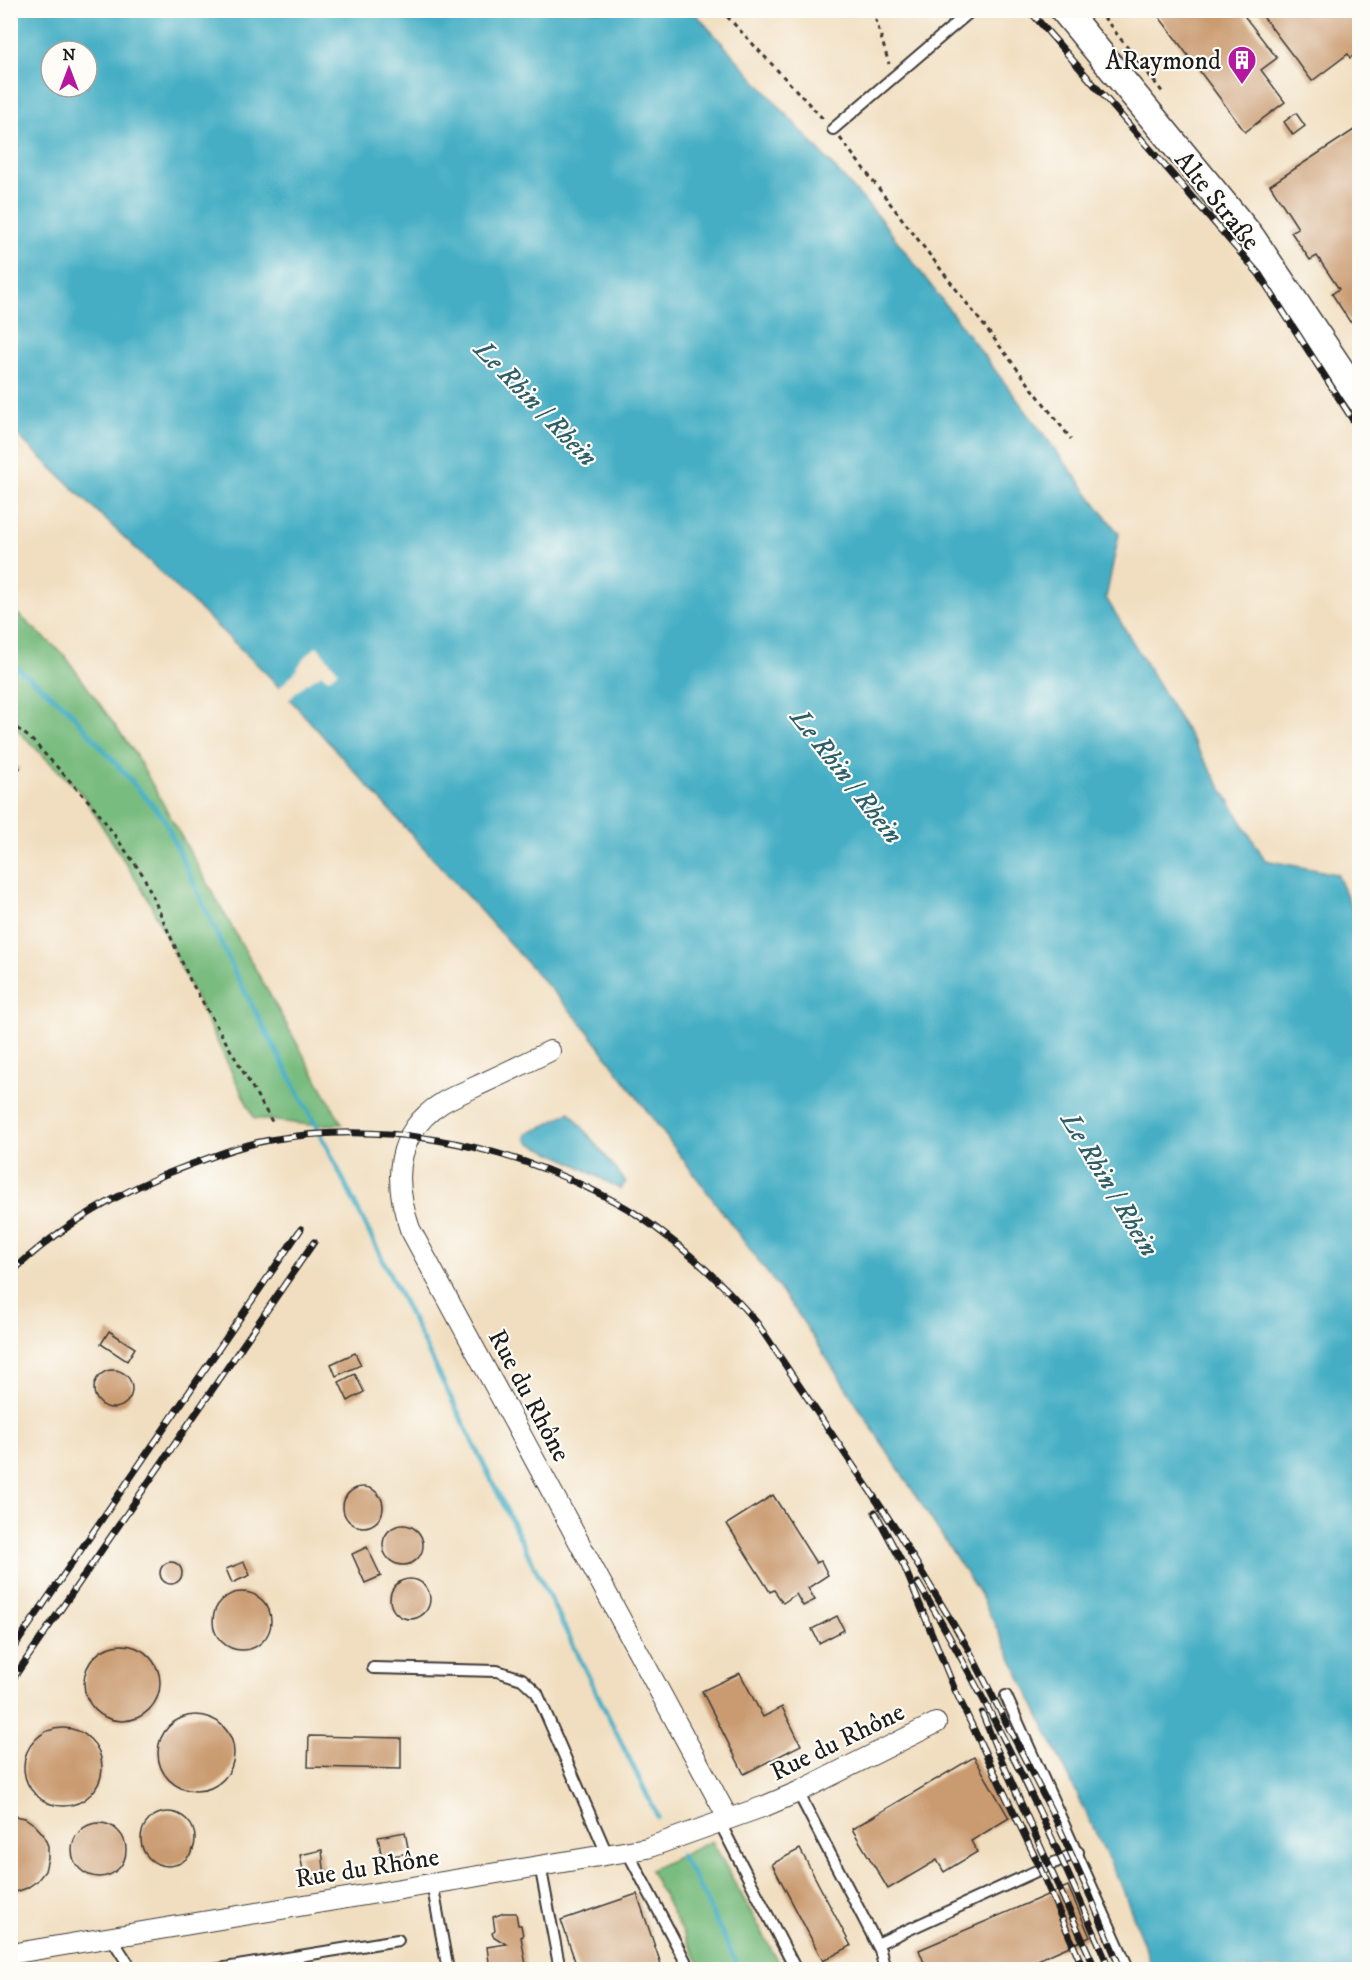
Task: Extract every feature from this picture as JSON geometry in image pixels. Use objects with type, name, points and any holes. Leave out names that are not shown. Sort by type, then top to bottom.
[{"type":"street","name":"Alte Straße","points":[[1064,10],[1251,237],[1359,399]]},
{"type":"street","name":"Rue du Rhône","points":[[550,1051],[442,1104],[418,1122],[409,1136],[402,1160],[399,1182],[402,1206],[410,1229],[723,1820]]},
{"type":"street","name":"Rue du Rhône","points":[[10,1954],[647,1848],[798,1792],[936,1723]]},
{"type":"lane","points":[[833,129],[972,10]]},
{"type":"lane","points":[[373,1668],[497,1671],[522,1679],[537,1693],[607,1854]]},
{"type":"lane","points":[[1006,1696],[1129,1970]]},
{"type":"lane","points":[[798,1792],[877,1944],[885,1970]]},
{"type":"lane","points":[[723,1820],[796,1970]]},
{"type":"lane","points":[[627,1851],[690,1970]]},
{"type":"lane","points":[[877,1944],[1078,1852]]},
{"type":"lane","points":[[540,1865],[560,1970]]},
{"type":"lane","points":[[432,1883],[448,1970]]},
{"type":"lane","points":[[111,1937],[132,1970]]},
{"type":"lane","points":[[213,1970],[398,1940]]},
{"type":"path","points":[[721,10],[833,129],[1071,439]]},
{"type":"path","points":[[873,10],[893,77]]},
{"type":"path","points":[[1098,10],[1169,100]]},
{"type":"path","points":[[10,723],[30,738],[95,808],[143,875],[190,980],[274,1125]]},
{"type":"green space","points":[[11,608],[65,656],[134,752],[342,1124],[310,1125],[254,1118],[147,897],[82,794],[11,724]]},
{"type":"green space","points":[[712,1841],[782,1969],[702,1969],[650,1870]]},
{"type":"water","name":"Le Rhin / Rhein","points":[[10,11],[693,11],[879,217],[1119,534],[1106,598],[1265,860],[1337,874],[1359,923],[1359,1969],[1153,1969],[1122,1887],[981,1596],[798,1314],[584,1026],[268,675],[11,429]]},
{"type":"water","points":[[570,1112],[626,1182],[620,1189],[528,1142],[527,1133]]},
{"type":"pier","points":[[317,646],[338,671],[328,679],[322,674],[304,685],[288,701],[278,689]]},
{"type":"building","name":"ARaymond","points":[[1154,10],[1255,10],[1245,17],[1277,58],[1261,70],[1285,102],[1245,132]]},
{"type":"building","name":"ARaymond","points":[[1258,10],[1360,10],[1360,51],[1350,58],[1348,54],[1312,81]]},
{"type":"building","points":[[1296,113],[1305,126],[1293,135],[1284,122]]},
{"type":"building","points":[[1360,126],[1360,321],[1357,317],[1350,322],[1332,294],[1339,289],[1317,256],[1310,260],[1291,232],[1298,228],[1270,185]]},
{"type":"building","points":[[10,760],[20,768],[10,781]]},
{"type":"building","points":[[109,1331],[135,1348],[127,1361],[101,1344]]},
{"type":"building","points":[[355,1353],[361,1365],[336,1376],[331,1364]]},
{"type":"building","points":[[113,1370],[126,1376],[132,1389],[126,1402],[113,1408],[100,1402],[94,1389],[100,1376]]},
{"type":"building","points":[[355,1374],[364,1392],[348,1401],[339,1382]]},
{"type":"building","points":[[363,1487],[371,1488],[377,1493],[382,1499],[382,1515],[377,1521],[371,1526],[363,1527],[355,1526],[349,1521],[344,1515],[343,1507],[344,1499],[349,1493],[355,1488]]},
{"type":"building","points":[[773,1495],[816,1563],[821,1561],[828,1575],[808,1588],[815,1600],[803,1606],[796,1594],[783,1603],[774,1590],[770,1592],[727,1524]]},
{"type":"building","points":[[403,1525],[411,1526],[417,1531],[422,1537],[422,1553],[417,1559],[411,1564],[403,1565],[395,1564],[389,1559],[384,1553],[383,1545],[384,1537],[389,1531],[395,1526]]},
{"type":"building","points":[[367,1547],[381,1576],[365,1583],[352,1554]]},
{"type":"building","points":[[171,1562],[179,1565],[182,1573],[179,1581],[171,1584],[163,1581],[160,1573],[163,1565]]},
{"type":"building","points":[[244,1562],[250,1575],[232,1583],[226,1569]]},
{"type":"building","points":[[410,1579],[418,1580],[424,1585],[429,1591],[429,1607],[424,1613],[418,1618],[410,1619],[402,1618],[396,1613],[391,1607],[390,1599],[391,1591],[396,1585],[402,1580]]},
{"type":"building","points":[[236,1592],[248,1592],[263,1600],[271,1615],[271,1627],[263,1642],[248,1650],[236,1650],[221,1642],[213,1627],[213,1615],[221,1600]]},
{"type":"building","points":[[837,1616],[844,1630],[819,1643],[812,1629]]},
{"type":"building","points":[[115,1645],[129,1645],[143,1651],[154,1662],[160,1676],[157,1698],[149,1710],[129,1721],[115,1721],[101,1715],[90,1704],[84,1690],[84,1676],[90,1662],[101,1651]]},
{"type":"building","points":[[740,1673],[763,1717],[782,1707],[801,1745],[744,1774],[702,1691]]},
{"type":"building","points":[[196,1715],[211,1718],[223,1726],[231,1738],[234,1753],[231,1768],[223,1780],[211,1788],[196,1791],[181,1788],[169,1780],[161,1768],[158,1753],[161,1738],[169,1726],[181,1718]]},
{"type":"building","points":[[63,1728],[78,1731],[90,1740],[99,1752],[102,1767],[99,1782],[90,1794],[78,1803],[63,1806],[48,1803],[36,1794],[27,1782],[24,1767],[27,1752],[36,1740],[48,1731]]},
{"type":"building","points":[[309,1736],[401,1738],[401,1769],[308,1767]]},
{"type":"building","points":[[974,1757],[1009,1818],[971,1841],[977,1852],[944,1872],[937,1860],[888,1889],[852,1829]]},
{"type":"building","points":[[168,1812],[178,1814],[187,1820],[193,1829],[195,1839],[193,1849],[187,1858],[178,1864],[168,1866],[158,1864],[149,1858],[143,1849],[141,1839],[143,1829],[149,1820],[158,1814]]},
{"type":"building","points":[[10,1815],[25,1818],[35,1825],[43,1834],[48,1846],[45,1871],[37,1881],[16,1892],[10,1892]]},
{"type":"building","points":[[99,1823],[109,1825],[118,1831],[124,1840],[126,1850],[124,1860],[118,1869],[109,1875],[99,1877],[89,1875],[80,1869],[74,1860],[72,1850],[74,1840],[80,1831],[89,1825]]},
{"type":"building","points":[[405,1832],[409,1853],[382,1858],[378,1837]]},
{"type":"building","points":[[800,1849],[851,1946],[823,1961],[772,1864]]},
{"type":"building","points":[[322,1850],[325,1877],[305,1880],[300,1855]]},
{"type":"building","points":[[1068,1886],[1090,1937],[1015,1970],[927,1970],[919,1950]]},
{"type":"building","points":[[637,1894],[663,1970],[578,1970],[561,1920]]},
{"type":"building","points":[[504,1913],[516,1913],[518,1925],[521,1925],[527,1970],[490,1970],[487,1947],[506,1944],[493,1936],[492,1933],[495,1931],[493,1917]]},
{"type":"waterway","points":[[10,662],[67,708],[163,817],[236,975],[321,1135],[658,1817]]},
{"type":"waterway","points":[[681,1855],[698,1884],[740,1970]]},
{"type":"railway","points":[[1029,10],[1259,274],[1360,431]]},
{"type":"railway","points":[[10,1274],[49,1240],[71,1225],[140,1186],[238,1148],[270,1140],[310,1135],[392,1134],[473,1147],[551,1172],[630,1210],[700,1264],[757,1323],[897,1531],[969,1650],[1055,1818],[1121,1970]]},
{"type":"railway","points":[[10,1653],[301,1229]]},
{"type":"railway","points":[[10,1683],[314,1242]]},
{"type":"railway","points":[[875,1512],[904,1566],[955,1690],[1036,1859],[1084,1970]]},
{"type":"railway","points":[[918,1583],[997,1724],[1067,1871],[1110,1970]]},
{"type":"railway","points":[[982,1713],[1096,1970]]},
{"type":"place","name":"ARaymond","points":[[1242,86]]}]
